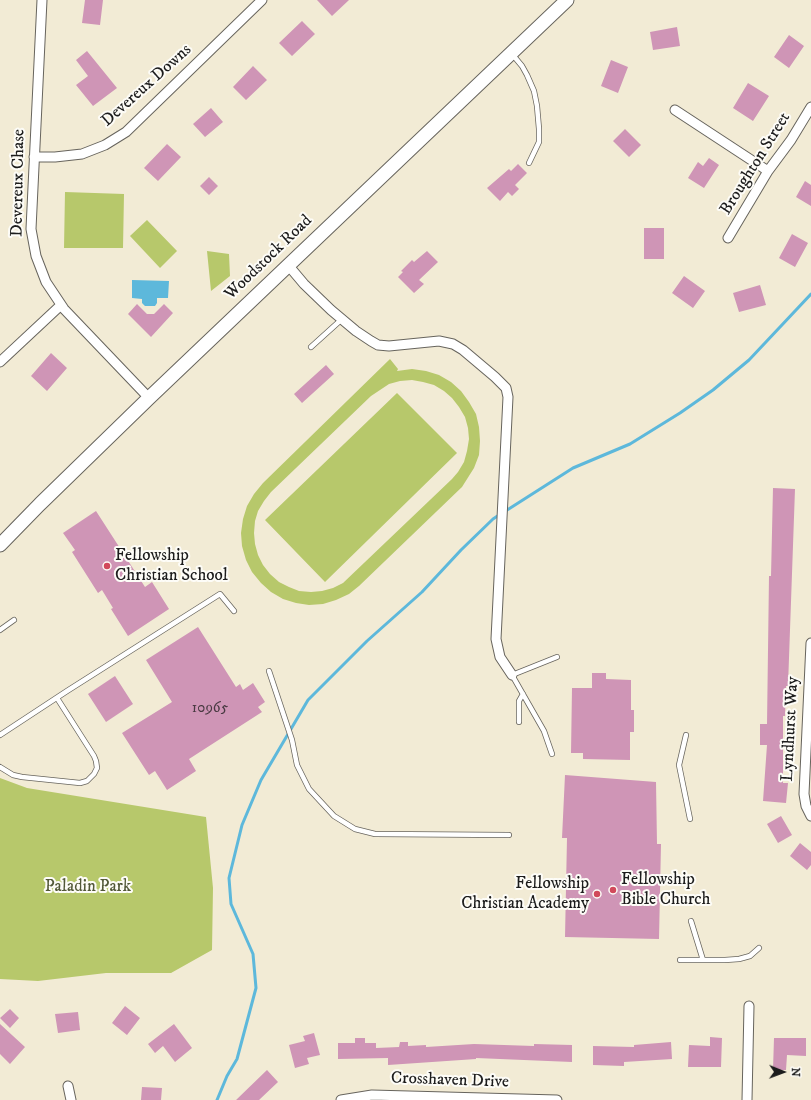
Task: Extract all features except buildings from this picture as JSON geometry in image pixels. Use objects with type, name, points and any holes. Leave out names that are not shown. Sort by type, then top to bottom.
[{"type":"street","name":"Devereux Chase","points":[[42,0],[31,229],[36,256],[46,282],[60,305],[149,398]]},
{"type":"street","name":"Devereux Downs","points":[[34,157],[55,157],[82,154],[106,145],[126,132],[262,0]]},
{"type":"street","name":"Woodstock Road","points":[[0,545],[149,398],[567,0]]},
{"type":"street","name":"Broughton Street","points":[[728,238],[768,171],[811,107]]},
{"type":"street","points":[[675,110],[768,171]]},
{"type":"street","points":[[288,265],[304,284],[342,319],[356,331],[378,345],[389,346],[439,341],[453,344],[463,350],[506,388],[508,397],[496,639],[500,657],[512,675]]},
{"type":"street","points":[[0,362],[60,305]]},
{"type":"street","name":"Lyndhurst Way","points":[[811,643],[810,709],[804,770],[804,794],[806,806],[811,816]]},
{"type":"street","points":[[747,1100],[749,1006]]},
{"type":"street","points":[[68,1086],[71,1100]]},
{"type":"street","name":"Crosshaven Drive","points":[[341,1100],[372,1095],[557,1100]]},
{"type":"lane","points":[[511,53],[522,66],[527,75],[534,91],[538,106],[539,142],[529,163]]},
{"type":"lane","points":[[311,347],[342,319]]},
{"type":"lane","points":[[0,735],[220,594],[234,611]]},
{"type":"lane","points":[[0,630],[14,620]]},
{"type":"lane","points":[[552,754],[544,731],[512,675],[557,657]]},
{"type":"lane","points":[[269,671],[292,740],[297,765],[309,789],[334,816],[355,829],[375,834],[509,835]]},
{"type":"lane","points":[[519,722],[519,701],[524,694]]},
{"type":"lane","points":[[0,768],[13,775],[22,777],[80,783],[87,781],[94,774],[97,768],[94,756],[57,698]]},
{"type":"lane","points":[[686,735],[679,765],[690,819]]},
{"type":"lane","points":[[691,921],[703,960]]},
{"type":"lane","points":[[680,960],[739,959],[750,956],[759,948]]},
{"type":"green space","points":[[65,192],[124,194],[123,248],[64,248]]},
{"type":"green space","points":[[147,220],[177,251],[160,268],[130,236]]},
{"type":"green space","points":[[207,251],[229,254],[230,276],[211,291]]},
{"type":"green space","points":[[390,359],[398,369],[397,371],[412,369],[426,371],[439,375],[451,382],[461,391],[476,414],[479,427],[479,455],[474,468],[462,487],[359,586],[349,594],[336,600],[323,604],[309,605],[283,599],[271,592],[252,572],[246,560],[242,546],[241,533],[247,506],[263,483]],"holes":[[[412,380],[434,385],[444,391],[452,398],[465,417],[469,439],[464,462],[458,472],[343,583],[333,588],[311,592],[299,591],[279,582],[263,565],[255,544],[255,521],[258,511],[264,501],[271,492],[371,396],[389,384],[400,381]]]},
{"type":"green space","points":[[397,393],[457,453],[325,582],[265,520]]},
{"type":"green space","name":"Paladin Park","points":[[0,778],[27,788],[206,817],[213,888],[212,950],[171,973],[106,973],[38,981],[0,979]]},
{"type":"water","points":[[132,280],[169,281],[168,298],[157,298],[157,303],[155,306],[145,306],[142,303],[142,299],[132,298]]},
{"type":"waterway","points":[[504,512],[573,468],[630,444],[680,413],[713,390],[749,360],[811,294]]},
{"type":"waterway","points":[[217,1100],[227,1076],[237,1059],[256,988],[253,954],[231,904],[229,878],[242,825],[261,780],[308,700],[367,641],[422,592],[461,550],[499,515]]},
{"type":"place","name":"Fellowship Christian School","points":[[107,566]]},
{"type":"place","name":"Fellowship Bible Church","points":[[613,890]]},
{"type":"place","name":"Fellowship Christian Academy","points":[[597,894]]}]
